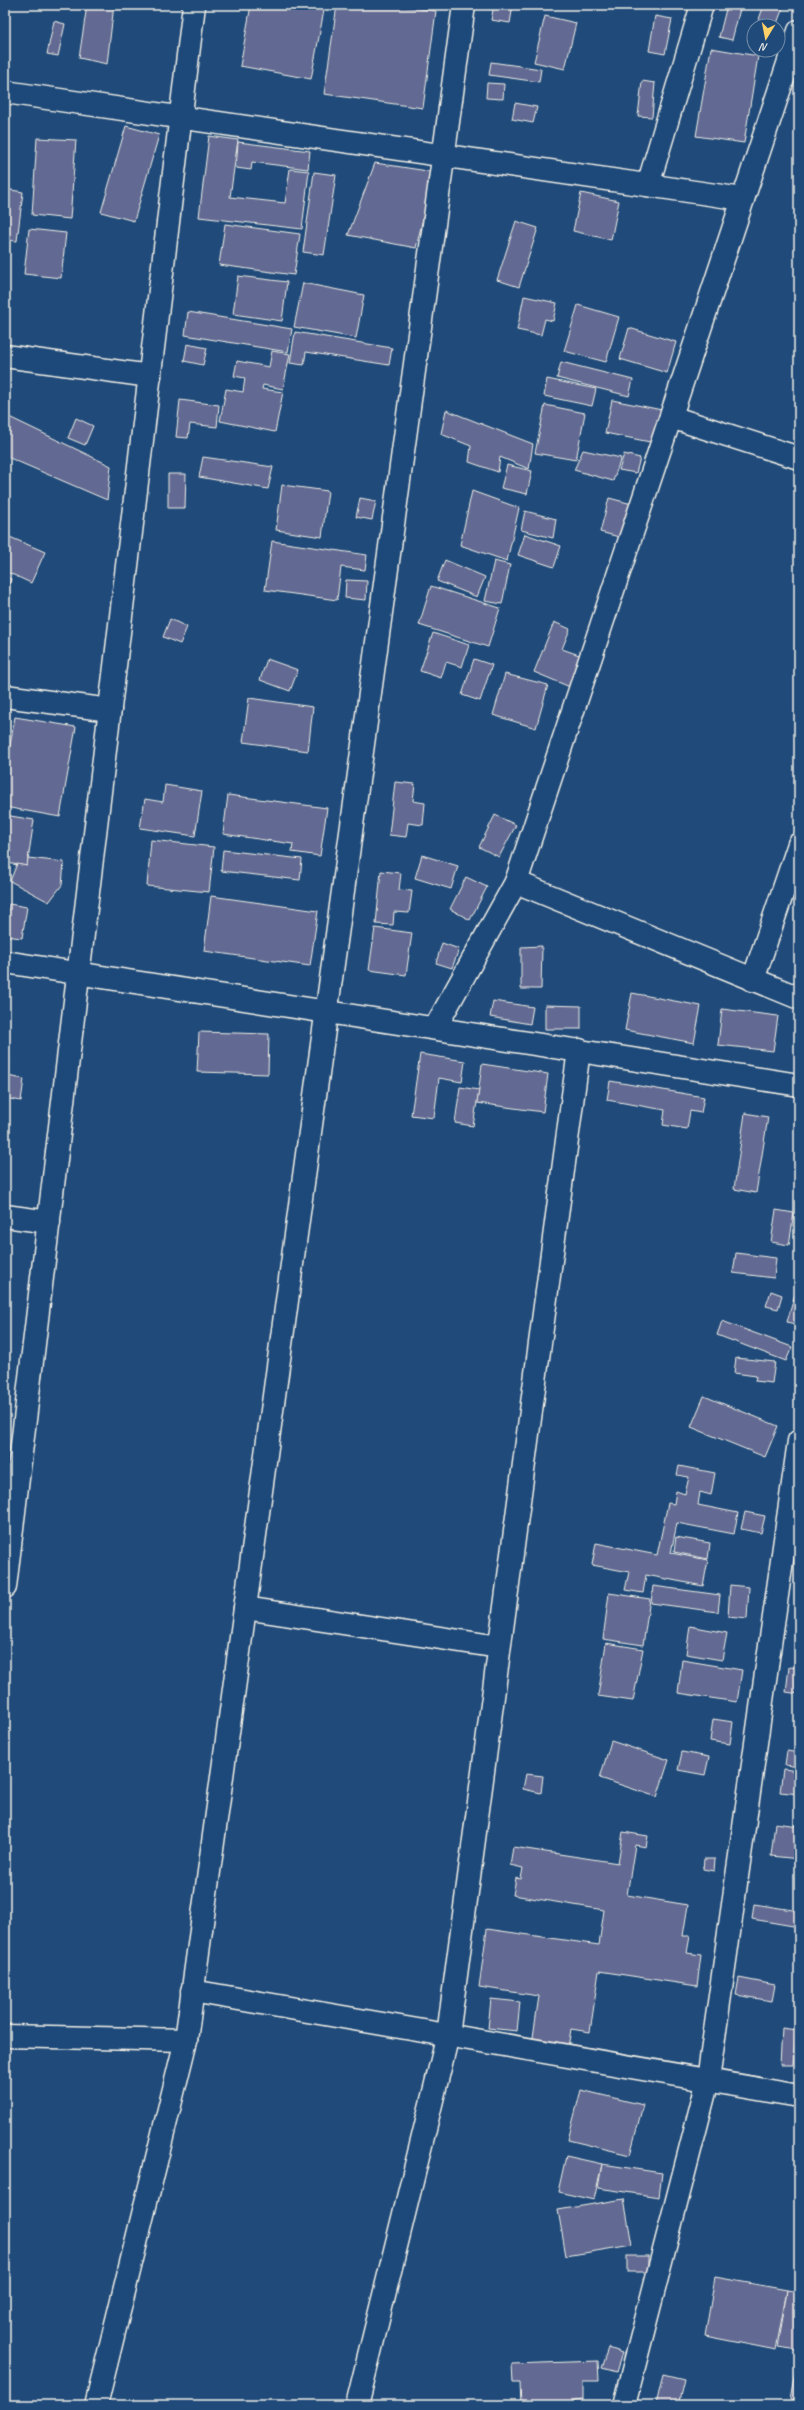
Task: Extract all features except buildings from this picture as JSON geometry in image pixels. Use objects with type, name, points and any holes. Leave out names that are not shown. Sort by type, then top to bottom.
[{"type":"street","points":[[5,1587],[194,5]]},
{"type":"street","points":[[96,2405],[186,2040],[464,5]]},
{"type":"street","points":[[648,185],[702,5]]},
{"type":"street","points":[[435,1028],[516,882],[799,31]]},
{"type":"street","points":[[5,92],[743,199]]},
{"type":"street","points":[[5,356],[150,376]]},
{"type":"street","points":[[671,416],[799,458]]},
{"type":"street","points":[[5,696],[110,710]]},
{"type":"street","points":[[752,980],[799,844]]},
{"type":"street","points":[[516,882],[799,998]]},
{"type":"street","points":[[5,962],[799,1085]]},
{"type":"street","points":[[357,2405],[448,2035],[579,1050]]},
{"type":"street","points":[[5,1216],[48,1222]]},
{"type":"street","points":[[624,2405],[708,2080],[799,1441]]},
{"type":"street","points":[[245,1608],[499,1647]]},
{"type":"street","points":[[192,1991],[799,2096]]},
{"type":"street","points":[[5,2036],[186,2040]]}]
